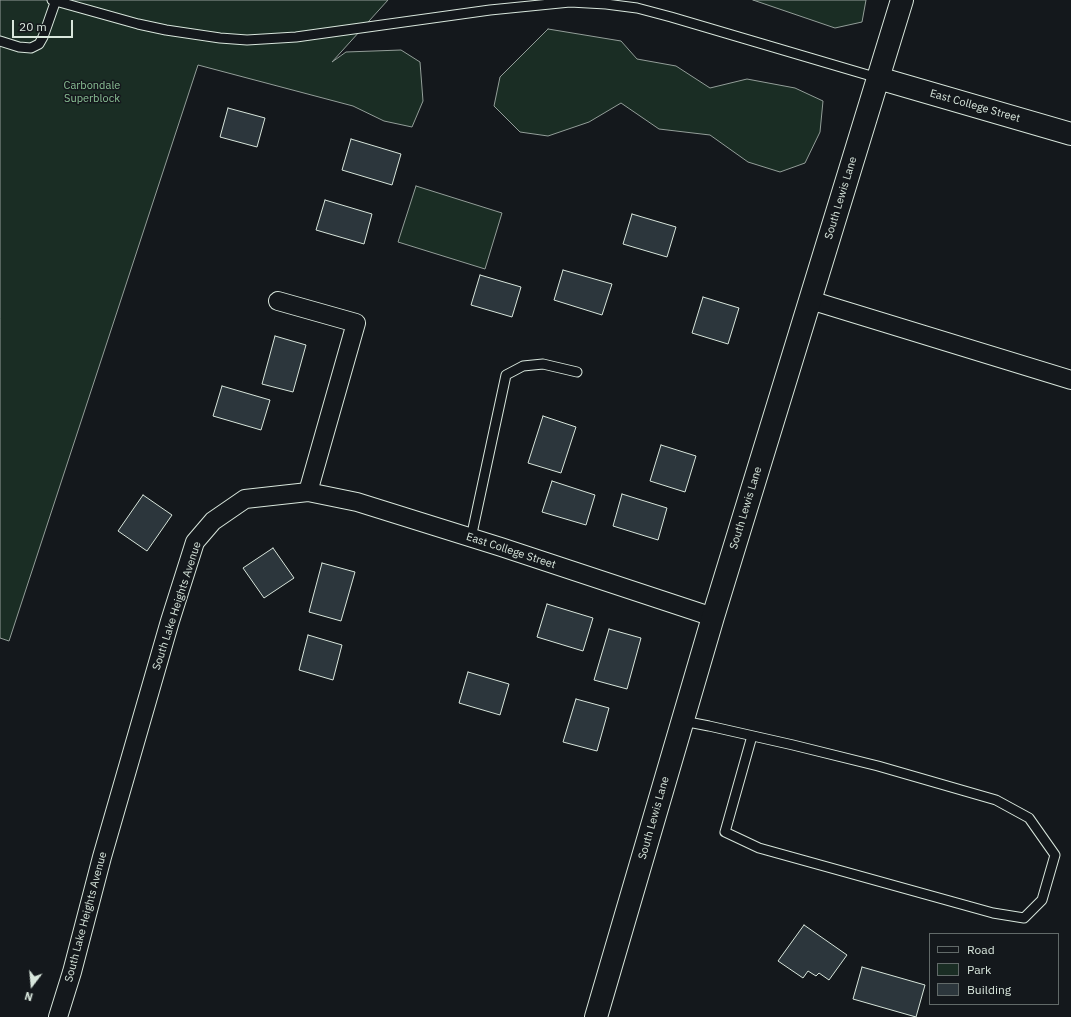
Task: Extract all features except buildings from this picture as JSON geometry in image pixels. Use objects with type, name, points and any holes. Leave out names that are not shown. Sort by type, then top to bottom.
[{"type":"street","name":"South Lewis Lane","points":[[596,1017],[713,617],[902,0]]},
{"type":"street","name":"East College Street","points":[[878,78],[1071,134]]},
{"type":"street","points":[[810,300],[1071,380]]},
{"type":"street","points":[[278,301],[356,323],[308,492]]},
{"type":"street","name":"East College Street","points":[[308,492],[357,502],[713,617]]},
{"type":"street","name":"South Lake Heights Avenue","points":[[58,1017],[72,972],[102,858],[170,621],[195,542],[214,520],[245,499],[308,492]]},
{"type":"lane","points":[[0,41],[19,47],[31,48],[39,44],[55,0],[138,24],[166,30],[220,38],[247,40],[296,37],[490,10],[570,2],[606,4],[637,8],[878,78]]},
{"type":"lane","points":[[471,538],[506,376],[523,366],[543,364],[576,372]]},
{"type":"lane","points":[[683,721],[752,736],[793,745],[878,766],[996,800],[1029,818],[1055,855],[1042,900],[1024,918],[993,913],[759,848],[725,832],[752,736]]},
{"type":"green space","name":"Carbondale Superblock","points":[[0,0],[388,0],[332,62],[346,52],[401,50],[420,62],[423,101],[412,127],[384,121],[353,106],[198,65],[9,641],[0,638]]},
{"type":"green space","points":[[753,0],[866,0],[862,22],[835,28]]},
{"type":"green space","points":[[548,29],[621,41],[637,59],[676,66],[710,88],[747,79],[795,88],[823,101],[820,132],[805,163],[780,172],[748,162],[710,135],[659,129],[621,103],[589,122],[548,136],[520,132],[494,106],[500,77]]},
{"type":"green space","points":[[416,186],[502,213],[485,269],[398,242]]}]
